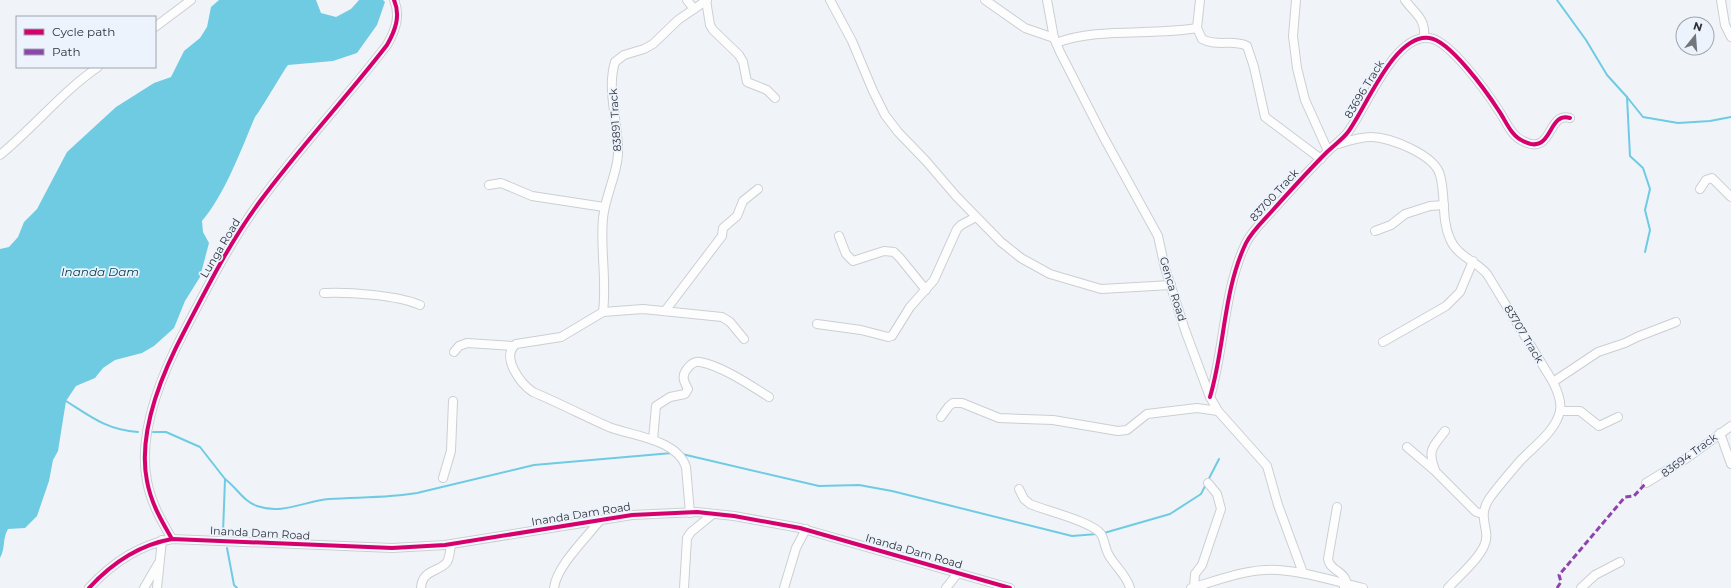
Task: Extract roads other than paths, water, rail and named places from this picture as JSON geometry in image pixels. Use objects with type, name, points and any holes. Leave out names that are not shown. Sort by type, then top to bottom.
[{"type":"street","points":[[156,26],[191,0]]},
{"type":"street","name":"Lunga Road","points":[[172,539],[152,503],[146,480],[146,440],[158,390],[177,344],[223,257],[252,213],[302,148],[387,45],[396,26],[396,10],[394,0]]},
{"type":"street","points":[[687,0],[694,9]]},
{"type":"street","points":[[706,0],[710,24],[713,30],[739,55],[743,62],[747,82],[767,90],[775,98]]},
{"type":"street","name":"83891 Track","points":[[603,312],[606,286],[602,228],[604,207],[618,154],[612,75],[615,62],[624,55],[644,49],[653,44],[678,20],[706,0]]},
{"type":"street","points":[[830,0],[852,41],[885,116],[976,217],[1021,258],[1050,274],[1102,289],[1171,285]]},
{"type":"street","points":[[985,0],[1026,28],[1055,40],[1081,35],[1168,32],[1197,28]]},
{"type":"street","name":"Genca Road","points":[[1047,0],[1055,40],[1102,136],[1158,236],[1171,285],[1210,397],[1218,411],[1267,466],[1278,505],[1303,573]]},
{"type":"street","points":[[1200,0],[1197,28],[1200,35],[1205,41],[1247,46],[1254,66],[1265,117],[1321,160]]},
{"type":"street","points":[[1296,0],[1293,36],[1297,68],[1305,100],[1328,151]]},
{"type":"street","points":[[1405,0],[1419,15],[1425,28],[1424,38],[1437,40],[1459,58],[1499,111],[1514,134],[1524,142],[1534,145],[1541,143],[1558,120],[1565,117],[1570,118]]},
{"type":"street","points":[[1721,0],[1725,25],[1731,37]]},
{"type":"street","name":"83696 Track","points":[[1328,151],[1338,144],[1352,126],[1392,60],[1411,43],[1424,38]]},
{"type":"street","points":[[0,155],[60,98],[97,68]]},
{"type":"street","name":"83707 Track","points":[[1338,144],[1361,138],[1381,138],[1406,146],[1423,156],[1437,167],[1440,174],[1450,240],[1462,255],[1481,267],[1495,285],[1553,382],[1560,400],[1560,411]]},
{"type":"street","name":"83700 Track","points":[[1210,397],[1214,384],[1224,319],[1236,271],[1246,244],[1252,232],[1301,178],[1321,160],[1328,151]]},
{"type":"street","points":[[1700,189],[1706,180],[1712,178],[1731,196]]},
{"type":"street","points":[[489,184],[501,183],[532,196],[604,207]]},
{"type":"street","points":[[664,311],[722,236],[723,228],[737,216],[743,201],[758,189]]},
{"type":"street","points":[[1374,231],[1391,225],[1405,214],[1430,206],[1444,205]]},
{"type":"street","points":[[817,324],[861,330],[891,337],[910,307],[926,290],[939,270],[955,232],[961,224],[976,217]]},
{"type":"street","points":[[839,236],[846,254],[853,261],[884,251],[894,252],[912,276],[926,290]]},
{"type":"street","points":[[1383,342],[1446,306],[1460,292],[1473,261]]},
{"type":"street","points":[[324,293],[372,296],[411,301],[420,305]]},
{"type":"street","points":[[454,352],[459,346],[467,343],[513,346],[522,342],[561,337],[603,312],[643,309],[722,317],[744,339]]},
{"type":"street","points":[[1553,382],[1598,352],[1625,343],[1676,322]]},
{"type":"street","points":[[513,346],[511,359],[516,376],[530,390],[610,427],[653,440],[676,452],[684,462],[690,513]]},
{"type":"street","points":[[653,440],[656,406],[670,397],[685,394],[688,389],[684,382],[684,373],[690,365],[695,362],[700,362],[724,372],[769,397]]},
{"type":"street","points":[[442,478],[451,451],[453,401]]},
{"type":"street","points":[[941,417],[953,403],[962,402],[999,418],[1053,420],[1118,431],[1127,430],[1147,414],[1197,408],[1218,411]]},
{"type":"street","points":[[1448,588],[1484,546],[1486,533],[1483,514],[1490,499],[1550,429],[1560,411],[1580,411],[1599,426],[1618,417]]},
{"type":"street","name":"83694 Track","points":[[1646,483],[1687,458],[1731,426]]},
{"type":"street","points":[[1435,471],[1430,458],[1430,450],[1445,430]]},
{"type":"street","points":[[1720,433],[1731,464]]},
{"type":"street","points":[[1407,447],[1435,471],[1476,512],[1483,514]]},
{"type":"street","points":[[1208,483],[1217,494],[1221,509],[1202,564],[1195,574],[1192,588],[1256,571],[1278,570],[1303,573],[1344,586],[1363,588]]},
{"type":"street","points":[[1019,489],[1024,499],[1030,504],[1087,524],[1096,530],[1103,538],[1108,555],[1126,578],[1130,588]]},
{"type":"street","points":[[1337,507],[1328,559],[1330,566],[1344,576],[1344,586]]},
{"type":"street","name":"Inanda Dam Road","points":[[89,588],[123,558],[146,545],[162,540],[172,539],[392,548],[451,544],[632,515],[690,513],[734,516],[806,530],[1010,588]]},
{"type":"street","points":[[684,588],[687,538],[690,532],[714,514]]},
{"type":"street","points":[[554,588],[556,579],[567,562],[600,520]]},
{"type":"street","points":[[784,588],[796,548],[806,530]]},
{"type":"street","points":[[157,588],[162,540]]},
{"type":"street","points":[[421,588],[423,581],[432,571],[446,564],[449,557],[451,544]]},
{"type":"street","points":[[144,588],[160,561]]},
{"type":"street","points":[[1581,588],[1595,575],[1620,562]]},
{"type":"street","points":[[946,588],[958,573]]},
{"type":"water","name":"Inanda Dam","points":[[219,0],[316,0],[321,13],[336,17],[351,9],[359,0],[383,0],[385,2],[377,25],[357,53],[333,61],[288,65],[255,117],[225,185],[202,221],[203,232],[209,243],[200,277],[185,301],[174,328],[154,346],[142,353],[115,360],[103,368],[95,378],[76,386],[66,401],[58,451],[53,460],[49,481],[37,516],[25,528],[8,529],[0,558],[0,249],[9,247],[18,237],[24,222],[37,209],[67,152],[116,107],[154,83],[171,77],[184,51],[200,38],[207,27],[211,7]]},
{"type":"waterway","points":[[1557,0],[1586,40],[1607,75],[1643,117],[1678,123],[1710,121],[1731,117]]},
{"type":"waterway","points":[[1627,97],[1630,156],[1643,168],[1650,189],[1645,210],[1650,230],[1645,252]]},
{"type":"waterway","points":[[66,401],[108,426],[138,432]]},
{"type":"waterway","points":[[153,432],[166,432],[200,447],[225,479],[223,533]]},
{"type":"waterway","points":[[225,479],[252,504],[275,509],[293,507],[329,499],[406,495],[534,465],[672,453]]},
{"type":"waterway","points":[[682,454],[819,486],[859,485],[892,491],[1072,536],[1097,534]]},
{"type":"waterway","points":[[1104,533],[1170,514],[1201,494],[1219,459]]},
{"type":"waterway","points":[[227,548],[234,585],[237,588]]}]
